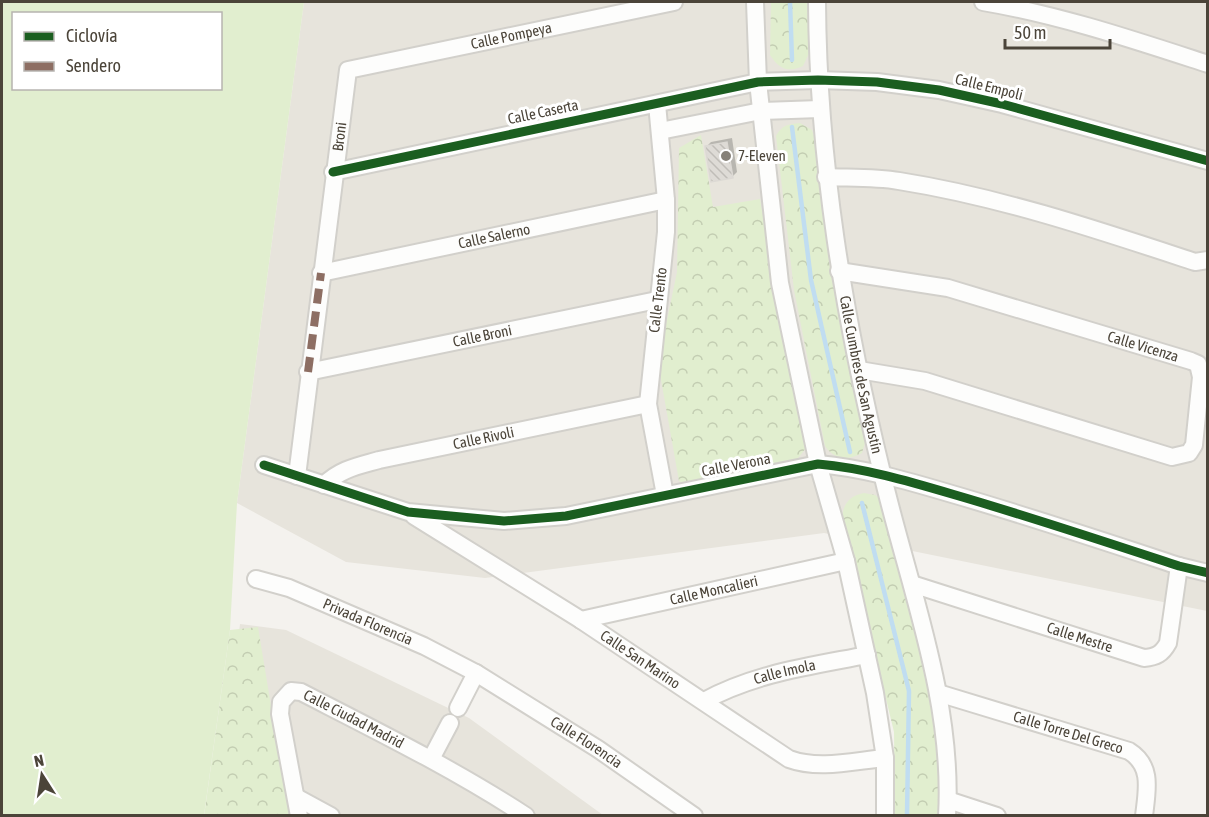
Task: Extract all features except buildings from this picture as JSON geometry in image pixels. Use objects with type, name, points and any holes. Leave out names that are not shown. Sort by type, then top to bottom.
[{"type":"street","name":"Calle Pompeya","points":[[348,70],[674,2]]},
{"type":"street","points":[[755,2],[758,82],[780,283],[818,464],[846,561],[867,655],[885,758],[885,816]]},
{"type":"street","name":"Calle Cumbres de San Agustín","points":[[817,2],[820,109],[826,177],[839,271],[882,474],[912,584],[938,693],[948,808]]},
{"type":"street","points":[[984,2],[1020,8],[1102,30],[1208,64]]},
{"type":"street","name":"Broni","points":[[321,273],[348,70]]},
{"type":"street","name":"Calle Empoli","points":[[758,82],[818,80],[877,82],[939,90],[1002,104],[1208,161]]},
{"type":"street","name":"Calle Caserta","points":[[333,172],[758,82]]},
{"type":"street","name":"Calle Trento","points":[[657,104],[666,200],[666,232],[657,300],[648,405],[665,495]]},
{"type":"street","points":[[660,131],[761,111],[820,109]]},
{"type":"street","points":[[826,177],[897,180],[946,190],[1092,228],[1195,262],[1208,260]]},
{"type":"street","name":"Calle Salerno","points":[[321,273],[666,200]]},
{"type":"street","name":"Calle Vicenza","points":[[839,271],[948,288],[1198,364],[1201,377],[1194,445],[1190,453],[1172,457],[925,381],[859,370]]},
{"type":"street","points":[[297,476],[321,273]]},
{"type":"street","name":"Calle Broni","points":[[308,372],[657,300]]},
{"type":"street","name":"Calle Rivoli","points":[[324,485],[334,474],[379,460],[648,405]]},
{"type":"street","name":"Calle Verona","points":[[264,465],[408,512],[504,521],[566,516],[818,464],[882,474],[1008,510],[1179,566],[1208,573]]},
{"type":"street","name":"Calle San Marino","points":[[408,512],[581,620],[770,747],[803,764],[885,758]]},
{"type":"street","name":"Calle Moncalieri","points":[[581,620],[846,561]]},
{"type":"street","name":"Calle Mestre","points":[[912,584],[1144,658],[1155,657],[1163,652],[1168,643],[1179,566]]},
{"type":"street","name":"Privada Florencia","points":[[256,579],[289,588],[424,646],[476,673]]},
{"type":"street","name":"Calle Imola","points":[[704,701],[734,685],[767,674],[867,655]]},
{"type":"street","points":[[431,759],[476,673]]},
{"type":"street","name":"Calle Florencia","points":[[476,673],[598,749],[694,816]]},
{"type":"street","name":"Calle Ciudad Madrid","points":[[298,816],[280,714],[281,702],[291,691],[301,692],[431,759],[476,783],[526,816]]},
{"type":"street","name":"Calle Torre Del Greco","points":[[938,693],[1129,751],[1140,758],[1146,769],[1148,783],[1144,816]]},
{"type":"street","points":[[296,797],[331,816]]},
{"type":"street","points":[[948,808],[997,816]]},
{"type":"shaded area","points":[[304,2],[1207,2],[1207,611],[824,533],[485,578],[346,562],[237,503]]},
{"type":"shaded area","points":[[240,624],[286,630],[469,718],[603,815],[216,816]]},
{"type":"green space","points":[[2,2],[304,2],[237,503],[230,630],[204,815],[2,815]]},
{"type":"green space","points":[[771,2],[811,2],[811,49],[803,66],[793,69],[784,68],[777,64],[770,55]]},
{"type":"green space","points":[[800,123],[812,130],[814,136],[823,212],[836,287],[867,436],[862,453],[846,458],[833,454],[825,446],[794,290],[776,136],[786,126]]},
{"type":"green space","points":[[701,135],[713,207],[760,199],[806,448],[795,462],[688,486],[679,481],[658,363],[677,272],[679,148]]},
{"type":"green space","points":[[864,493],[875,495],[883,501],[922,656],[936,736],[939,776],[938,815],[895,815],[894,732],[842,517],[844,507],[849,500]]},
{"type":"green space","points":[[258,627],[289,815],[204,816],[230,630]]},
{"type":"waterway","points":[[790,2],[792,60]]},
{"type":"waterway","points":[[792,127],[811,280],[850,452]]},
{"type":"waterway","points":[[862,503],[909,691],[907,816]]},
{"type":"marked path","points":[[308,372],[321,273]]},
{"type":"cycle path","points":[[333,172],[758,82],[818,80],[877,82],[939,90],[1002,104],[1208,161]]},
{"type":"cycle path","points":[[264,465],[408,512],[504,521],[566,516],[818,464],[869,472],[919,484],[1179,566],[1208,573]]},
{"type":"place","name":"7-Eleven","points":[[726,156]]}]
